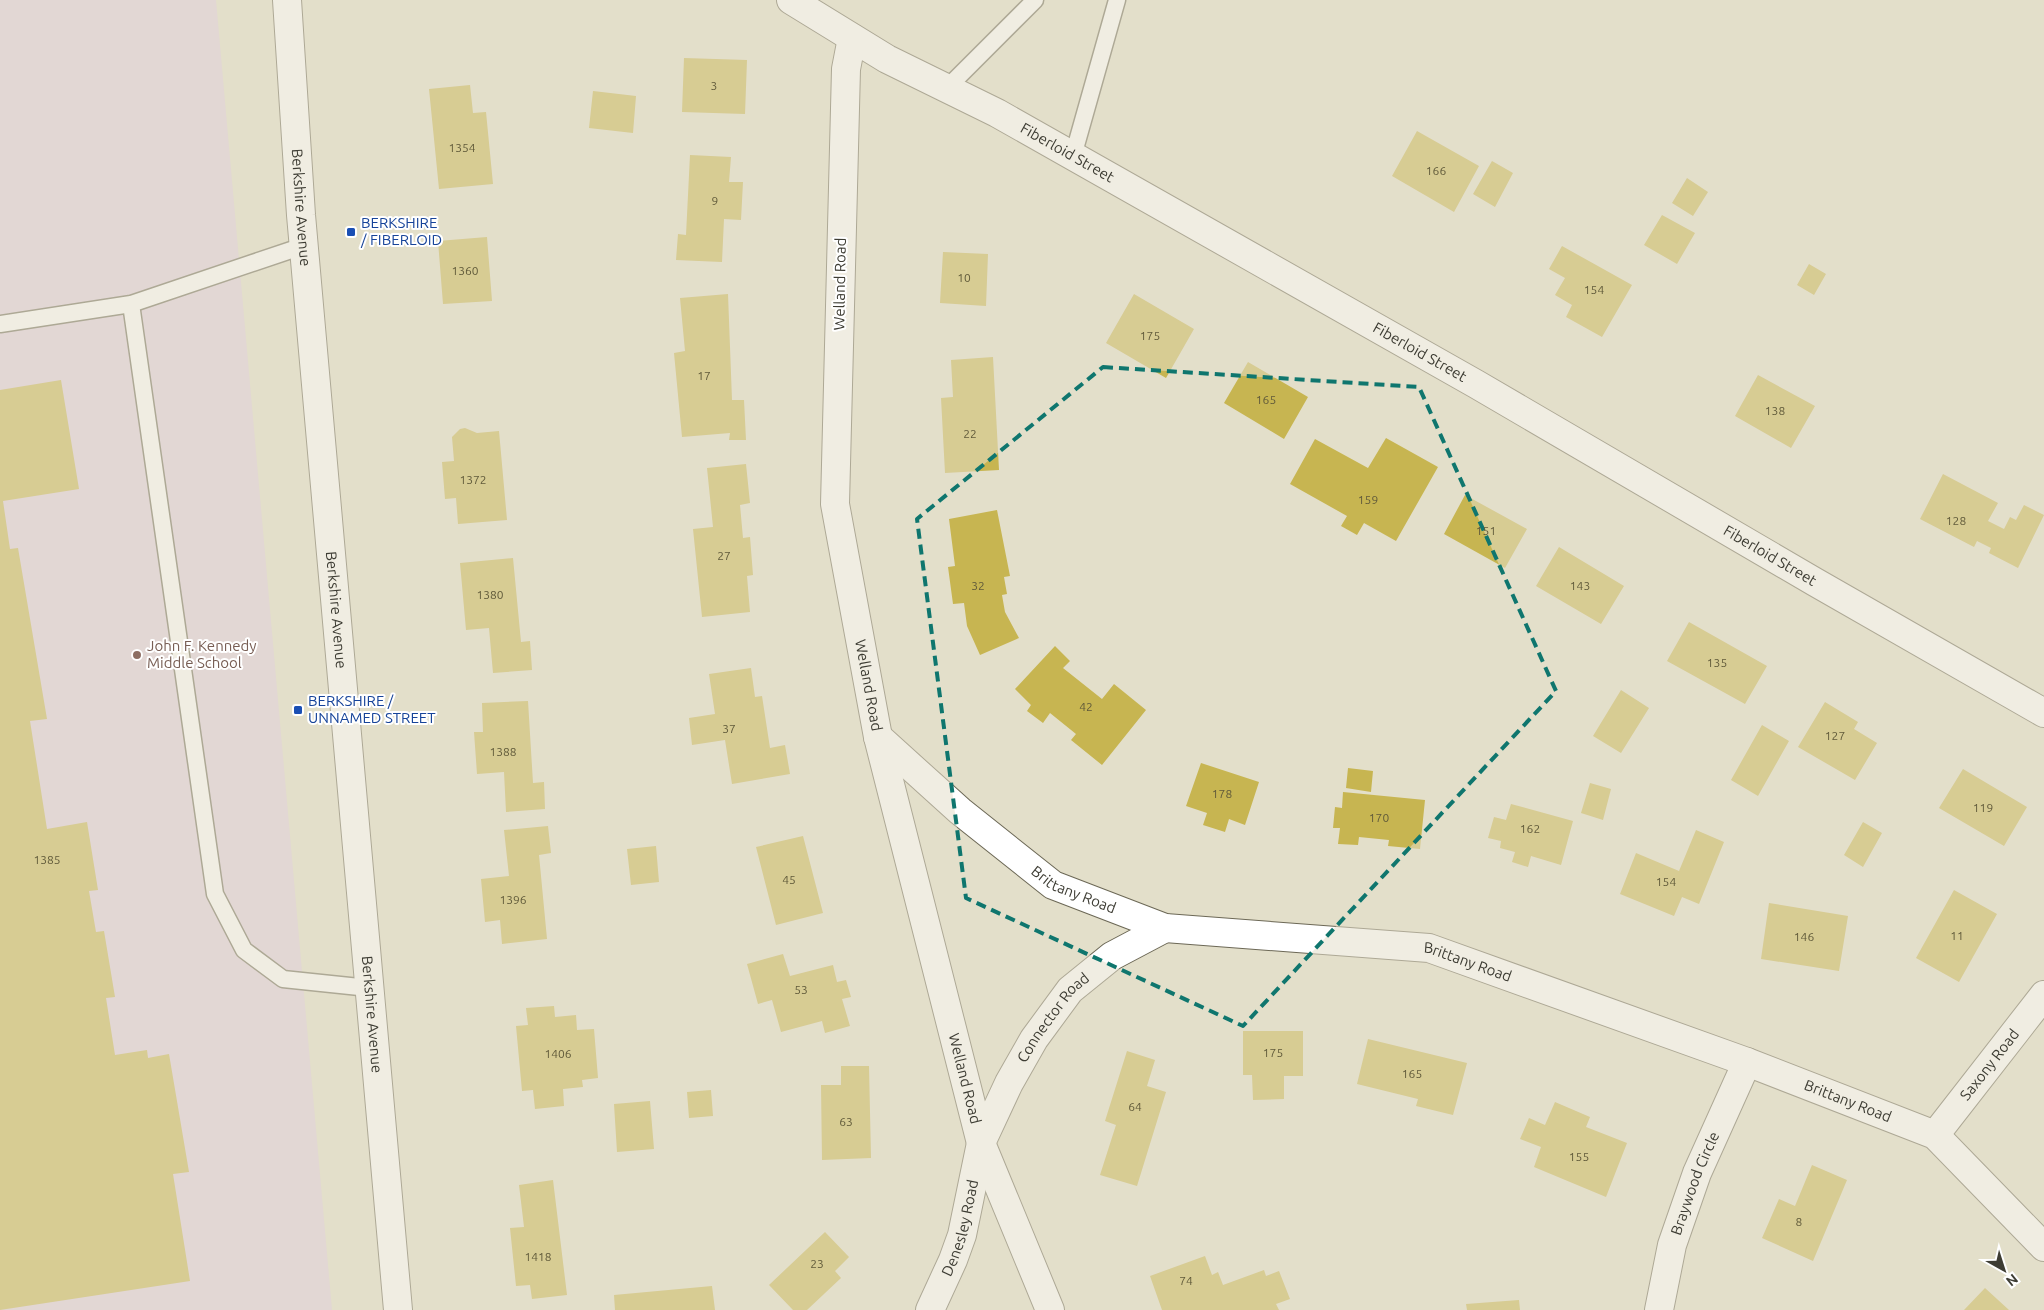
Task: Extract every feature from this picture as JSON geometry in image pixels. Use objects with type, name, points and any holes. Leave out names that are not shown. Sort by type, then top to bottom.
[{"type":"street","name":"Berkshire Avenue","points":[[287,0],[303,246],[398,1310]]},
{"type":"street","name":"Fiberloid Street","points":[[791,0],[887,59],[996,113],[1476,384],[2044,713]]},
{"type":"street","name":"Welland Road","points":[[852,38],[846,69],[834,504],[878,737],[981,1143],[1050,1310]]},
{"type":"street","name":"Brittany Road","points":[[878,737],[960,811],[1053,885],[1165,928],[1429,948],[1747,1062],[1934,1135],[2044,1247]]},
{"type":"street","name":"Connector Road","points":[[981,1143],[1009,1083],[1034,1039],[1070,990],[1112,956],[1165,928]]},
{"type":"street","name":"Saxony Road","points":[[1934,1135],[2044,995]]},
{"type":"street","name":"Braywood Circle","points":[[1659,1310],[1672,1245],[1697,1173],[1747,1062]]},
{"type":"street","name":"Denesley Road","points":[[930,1310],[953,1260],[962,1234],[981,1143]]},
{"type":"lane","points":[[947,88],[1035,0]]},
{"type":"lane","points":[[1073,156],[1118,0]]},
{"type":"lane","points":[[0,324],[131,304],[303,246]]},
{"type":"lane","points":[[131,304],[215,894],[244,950],[283,980],[369,988]]},
{"type":"highlighted area","points":[[1103,367],[1419,387],[1556,691],[1243,1026],[966,898],[917,519]]},
{"type":"shaded area","name":"John F. Kennedy Middle School","points":[[0,0],[216,0],[332,1310],[0,1310]]},
{"type":"building","points":[[684,58],[747,60],[745,114],[682,112]]},
{"type":"building","points":[[470,85],[473,113],[486,112],[493,184],[439,189],[429,89]]},
{"type":"building","points":[[593,91],[636,96],[633,133],[589,128]]},
{"type":"building","points":[[1417,131],[1479,166],[1454,212],[1392,176]]},
{"type":"building","points":[[690,155],[731,157],[729,182],[743,182],[741,220],[724,219],[722,262],[676,260],[678,234],[686,235]]},
{"type":"building","points":[[1492,161],[1513,173],[1495,207],[1473,194]]},
{"type":"building","points":[[1687,178],[1708,192],[1693,216],[1672,203]]},
{"type":"building","points":[[1662,215],[1695,233],[1677,264],[1644,245]]},
{"type":"building","points":[[487,237],[492,301],[443,304],[438,241]]},
{"type":"building","points":[[1562,246],[1632,285],[1602,337],[1566,317],[1572,305],[1555,295],[1565,278],[1549,269]]},
{"type":"building","points":[[943,252],[988,254],[986,306],[940,303]]},
{"type":"building","points":[[1809,264],[1826,274],[1814,295],[1797,285]]},
{"type":"building","points":[[728,294],[732,400],[744,400],[746,440],[729,440],[730,433],[682,437],[674,353],[685,351],[680,298]]},
{"type":"building","points":[[1134,294],[1194,329],[1166,378],[1106,343]]},
{"type":"building","points":[[993,357],[999,470],[945,473],[941,398],[953,397],[951,360]]},
{"type":"building","points":[[1248,362],[1308,397],[1284,439],[1224,403]]},
{"type":"building","points":[[1758,375],[1815,406],[1791,448],[1735,416]]},
{"type":"building","points":[[61,380],[79,489],[3,501],[10,549],[18,548],[47,719],[30,721],[47,829],[87,822],[98,890],[89,891],[96,932],[104,931],[115,997],[106,998],[115,1055],[147,1050],[148,1058],[169,1054],[189,1172],[173,1174],[190,1281],[0,1310],[0,390]]},
{"type":"building","points":[[465,428],[477,433],[499,431],[507,520],[458,524],[456,498],[445,499],[442,462],[454,461],[452,437],[460,429]]},
{"type":"building","points":[[1386,438],[1438,467],[1396,541],[1364,523],[1357,535],[1341,526],[1347,516],[1290,484],[1315,439],[1368,468]]},
{"type":"building","points":[[746,464],[750,503],[740,505],[743,538],[750,537],[753,575],[747,576],[750,612],[702,617],[693,529],[713,527],[707,468]]},
{"type":"building","points":[[1943,474],[1998,503],[1988,521],[2004,529],[2010,517],[2016,520],[2024,505],[2044,515],[2018,568],[1989,553],[1991,548],[1977,541],[1974,547],[1920,519]]},
{"type":"building","points":[[1465,495],[1527,529],[1505,568],[1444,534]]},
{"type":"building","points":[[997,510],[1010,576],[1004,577],[1007,594],[1002,595],[1005,612],[1019,638],[980,655],[967,626],[964,603],[953,604],[948,567],[955,566],[949,519]]},
{"type":"building","points":[[1559,547],[1624,586],[1601,624],[1536,586]]},
{"type":"building","points":[[513,558],[521,642],[530,641],[532,670],[493,673],[489,628],[466,630],[460,563]]},
{"type":"building","points":[[1689,622],[1767,666],[1745,704],[1667,661]]},
{"type":"building","points":[[1055,646],[1070,661],[1063,668],[1102,699],[1114,684],[1146,710],[1102,765],[1071,740],[1076,734],[1050,713],[1043,723],[1027,711],[1031,705],[1015,689]]},
{"type":"building","points":[[751,668],[755,697],[762,696],[770,748],[785,745],[790,774],[732,784],[725,740],[692,745],[689,718],[715,714],[709,674]]},
{"type":"building","points":[[1621,690],[1649,708],[1621,753],[1593,736]]},
{"type":"building","points":[[528,701],[533,783],[544,782],[545,809],[506,812],[504,772],[477,774],[474,732],[483,732],[482,703]]},
{"type":"building","points":[[1825,702],[1858,722],[1854,729],[1877,743],[1855,780],[1798,747]]},
{"type":"building","points":[[1762,725],[1789,741],[1758,796],[1731,780]]},
{"type":"building","points":[[1201,763],[1259,782],[1245,825],[1229,819],[1225,832],[1203,825],[1207,813],[1186,806]]},
{"type":"building","points":[[1348,768],[1373,771],[1371,792],[1346,788]]},
{"type":"building","points":[[1963,769],[2027,807],[2004,846],[1939,808]]},
{"type":"building","points":[[1590,783],[1611,789],[1603,820],[1581,813]]},
{"type":"building","points":[[1343,792],[1425,800],[1420,849],[1388,846],[1389,840],[1359,837],[1358,845],[1338,844],[1340,828],[1333,828],[1335,807],[1342,808]]},
{"type":"building","points":[[1511,804],[1573,821],[1561,865],[1531,856],[1528,867],[1512,862],[1515,852],[1500,848],[1501,841],[1488,838],[1494,817],[1506,820]]},
{"type":"building","points":[[1863,822],[1882,833],[1863,867],[1844,855]]},
{"type":"building","points":[[548,826],[551,853],[539,855],[547,939],[502,944],[500,920],[485,922],[481,879],[509,876],[504,830]]},
{"type":"building","points":[[1696,830],[1724,842],[1699,904],[1682,897],[1674,916],[1620,894],[1636,853],[1679,871]]},
{"type":"building","points":[[803,836],[823,913],[776,925],[756,847]]},
{"type":"building","points":[[656,846],[659,882],[631,885],[627,849]]},
{"type":"building","points":[[1954,890],[1997,914],[1959,982],[1916,958]]},
{"type":"building","points":[[1769,903],[1848,916],[1839,971],[1761,959]]},
{"type":"building","points":[[783,954],[790,976],[833,965],[837,982],[846,980],[851,997],[842,999],[850,1026],[825,1033],[822,1021],[781,1032],[772,1000],[758,1004],[747,964]]},
{"type":"building","points":[[554,1006],[555,1017],[576,1015],[577,1030],[594,1029],[598,1078],[582,1080],[583,1087],[563,1089],[564,1106],[535,1109],[533,1090],[522,1091],[516,1026],[528,1025],[526,1008]]},
{"type":"building","points":[[1243,1031],[1303,1031],[1303,1076],[1284,1076],[1284,1099],[1253,1100],[1252,1075],[1243,1075]]},
{"type":"building","points":[[1368,1039],[1467,1063],[1453,1115],[1416,1106],[1418,1099],[1357,1084]]},
{"type":"building","points":[[1127,1051],[1155,1060],[1147,1086],[1166,1092],[1137,1186],[1100,1175],[1116,1125],[1105,1121]]},
{"type":"building","points":[[841,1066],[869,1066],[871,1158],[822,1160],[821,1085],[841,1085]]},
{"type":"building","points":[[711,1090],[713,1116],[689,1118],[687,1092]]},
{"type":"building","points":[[650,1101],[654,1149],[617,1152],[614,1104]]},
{"type":"building","points":[[1555,1102],[1590,1117],[1586,1127],[1627,1143],[1606,1197],[1534,1167],[1541,1147],[1520,1139],[1529,1118],[1545,1125]]},
{"type":"building","points":[[1812,1165],[1847,1180],[1813,1261],[1762,1238],[1779,1199],[1795,1206]]},
{"type":"building","points":[[553,1180],[567,1295],[532,1299],[530,1285],[516,1286],[510,1228],[524,1227],[519,1185]]},
{"type":"building","points":[[825,1232],[849,1257],[835,1271],[841,1278],[807,1310],[793,1310],[769,1285]]},
{"type":"building","points":[[1205,1256],[1212,1275],[1218,1272],[1223,1285],[1264,1270],[1266,1276],[1279,1271],[1290,1299],[1276,1304],[1279,1310],[1162,1310],[1150,1276]]},
{"type":"building","points":[[712,1286],[715,1310],[615,1310],[614,1295]]},
{"type":"building","points":[[1985,1288],[2009,1310],[1964,1310]]},
{"type":"building","points":[[1519,1300],[1520,1310],[1467,1310],[1466,1304]]},
{"type":"place","name":"BERKSHIRE / FIBERLOID","points":[[351,232]]},
{"type":"place","name":"John F. Kennedy Middle School","points":[[137,655]]},
{"type":"place","name":"BERKSHIRE / UNNAMED STREET","points":[[298,710]]}]
